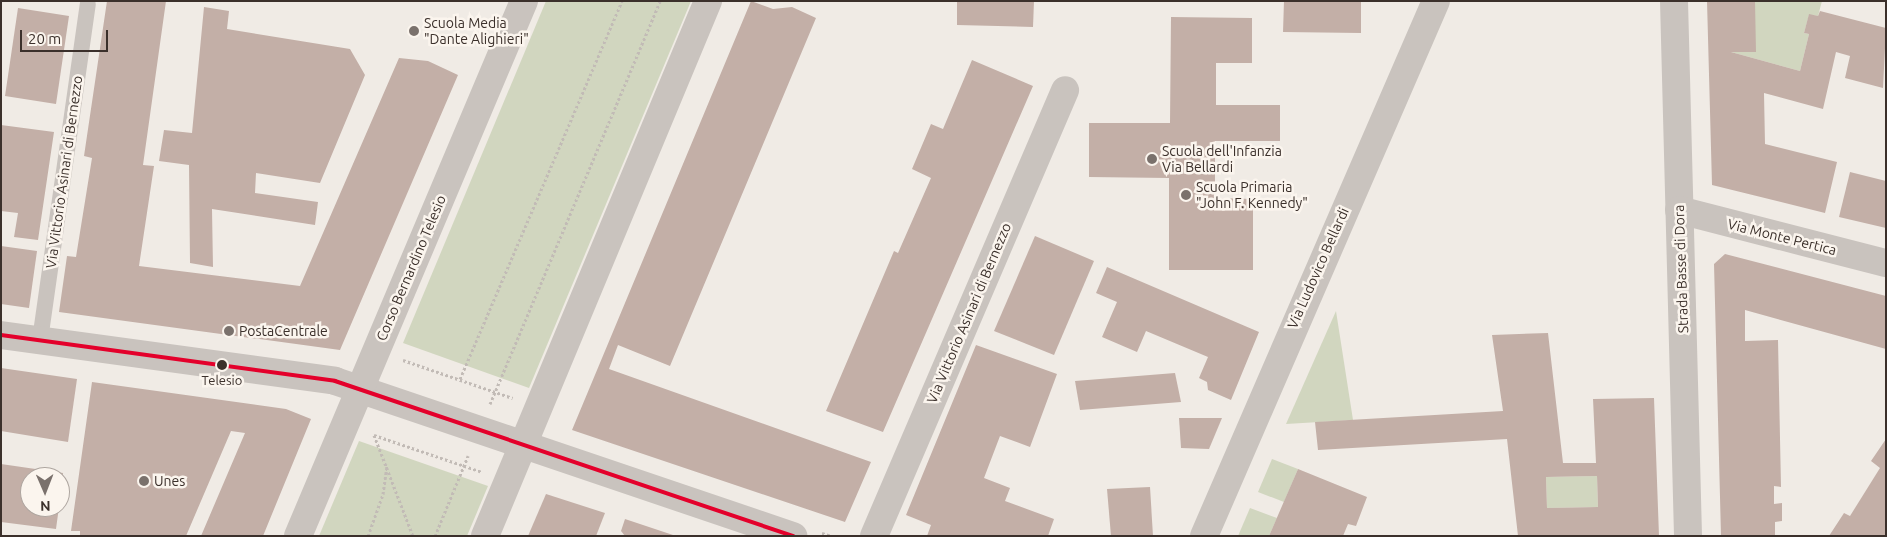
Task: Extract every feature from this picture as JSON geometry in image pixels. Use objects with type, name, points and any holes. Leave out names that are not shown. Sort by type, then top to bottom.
[{"type":"street","name":"Corso Bernardino Telesio","points":[[298,536],[524,1]]},
{"type":"street","points":[[485,536],[708,1]]},
{"type":"street","name":"Via Ludovico Bellardi","points":[[1204,536],[1436,1]]},
{"type":"street","name":"Strada Basse di Dora","points":[[1674,1],[1688,536]]},
{"type":"street","name":"Via Vittorio Asinari di Bernezzo","points":[[874,536],[1065,90]]},
{"type":"street","name":"Via Monte Pertica","points":[[1679,210],[1886,263]]},
{"type":"street","points":[[1,335],[361,388],[523,445],[794,536]]},
{"type":"lane","name":"Via Vittorio Asinari di Bernezzo","points":[[40,340],[88,4]]},
{"type":"path","points":[[460,379],[622,1]]},
{"type":"path","points":[[435,536],[660,1]]},
{"type":"path","points":[[399,358],[520,401]]},
{"type":"path","points":[[413,536],[387,463],[374,435],[489,474]]},
{"type":"path","points":[[368,536],[383,494],[387,463]]},
{"type":"green space","points":[[546,1],[691,1],[529,388],[403,343]]},
{"type":"green space","points":[[1755,1],[1822,1],[1818,16],[1809,15],[1804,33],[1809,34],[1800,71],[1731,52]]},
{"type":"green space","points":[[1336,311],[1353,420],[1286,424]]},
{"type":"green space","points":[[359,441],[488,486],[467,536],[319,536]]},
{"type":"green space","points":[[1272,459],[1298,469],[1284,502],[1258,492]]},
{"type":"green space","points":[[1597,476],[1598,507],[1547,508],[1546,477]]},
{"type":"green space","points":[[1250,508],[1277,518],[1269,536],[1238,536]]},
{"type":"building","points":[[107,1],[166,1],[143,165],[154,166],[139,266],[300,286],[399,58],[428,61],[458,75],[340,350],[59,312],[67,256],[76,257],[92,158],[84,156]]},
{"type":"building","points":[[751,1],[773,9],[792,7],[816,18],[670,366],[618,345],[609,369],[871,462],[845,522],[572,430]]},
{"type":"building","points":[[957,1],[1034,1],[1033,27],[957,25]]},
{"type":"building","points":[[1284,1],[1361,1],[1361,33],[1283,32]]},
{"type":"building","points":[[1707,1],[1755,1],[1756,52],[1731,52],[1800,71],[1809,34],[1804,33],[1809,14],[1818,16],[1820,11],[1886,28],[1883,88],[1845,78],[1850,56],[1836,52],[1823,109],[1764,93],[1765,144],[1837,162],[1825,213],[1712,185]]},
{"type":"building","points":[[204,7],[229,11],[227,29],[350,49],[365,75],[320,183],[256,173],[255,193],[318,202],[315,225],[212,209],[213,267],[190,263],[189,165],[159,161],[164,130],[192,133]]},
{"type":"building","points":[[18,8],[69,16],[56,104],[5,96]]},
{"type":"building","name":"Scuola dell'Infanzia Via Bellardi","points":[[1171,17],[1252,18],[1252,63],[1216,63],[1216,105],[1280,105],[1280,141],[1215,141],[1215,198],[1253,199],[1253,270],[1169,270],[1169,178],[1089,177],[1089,123],[1170,123]]},
{"type":"building","points":[[972,60],[1033,86],[883,432],[826,411],[894,251],[898,253],[931,178],[912,169],[931,124],[943,129]]},
{"type":"building","points":[[1,125],[54,132],[38,240],[14,237],[18,213],[1,211]]},
{"type":"building","points":[[1850,172],[1886,181],[1886,228],[1839,217]]},
{"type":"building","points":[[1035,236],[1094,261],[1054,355],[994,331]]},
{"type":"building","points":[[1,246],[37,251],[29,308],[1,304]]},
{"type":"building","points":[[1725,254],[1886,296],[1886,349],[1745,310],[1745,341],[1778,340],[1781,487],[1774,486],[1774,504],[1782,503],[1782,521],[1775,522],[1775,536],[1721,536],[1714,264]]},
{"type":"building","points":[[1107,267],[1259,332],[1231,400],[1208,390],[1207,382],[1199,378],[1208,357],[1146,331],[1137,352],[1102,337],[1117,302],[1096,293]]},
{"type":"building","points":[[1548,333],[1563,463],[1596,463],[1593,399],[1654,398],[1659,536],[1518,536],[1507,439],[1318,450],[1315,422],[1503,411],[1492,335]],"holes":[[[1597,476],[1598,507],[1547,508],[1546,477]]]},
{"type":"building","points":[[976,345],[1057,374],[1030,447],[1000,436],[984,478],[1010,488],[1005,501],[1054,519],[1048,536],[927,536],[931,525],[906,515]]},
{"type":"building","points":[[1,368],[77,379],[68,442],[1,431]]},
{"type":"building","points":[[1175,373],[1181,402],[1080,410],[1075,381]]},
{"type":"building","name":"Unes","points":[[92,382],[286,409],[311,419],[263,536],[201,536],[245,433],[231,431],[186,536],[80,536],[80,531],[71,531]]},
{"type":"building","points":[[1179,418],[1222,418],[1209,449],[1181,448]]},
{"type":"building","points":[[1886,439],[1886,536],[1829,536],[1844,513],[1850,516],[1880,468],[1871,461]]},
{"type":"building","points":[[1,464],[22,467],[20,467],[20,517],[58,517],[56,529],[1,522]]},
{"type":"building","points":[[1298,469],[1367,497],[1356,526],[1348,524],[1343,536],[1269,536]]},
{"type":"building","points":[[1150,487],[1153,536],[1111,536],[1107,489]]},
{"type":"building","points":[[546,494],[605,513],[596,536],[528,536]]},
{"type":"building","points":[[625,519],[673,536],[625,536],[621,531]]},
{"type":"transit line","points":[[1,335],[335,381],[793,536]]},
{"type":"place","name":"Scuola Media \"Dante Alighieri\"","points":[[414,31]]},
{"type":"place","name":"Scuola dell'Infanzia Via Bellardi","points":[[1152,159]]},
{"type":"place","name":"Scuola Primaria \"John F. Kennedy\"","points":[[1186,195]]},
{"type":"place","name":"PostaCentrale","points":[[229,331]]},
{"type":"place","name":"Telesio","points":[[222,365]]},
{"type":"place","name":"Unes","points":[[144,481]]}]
